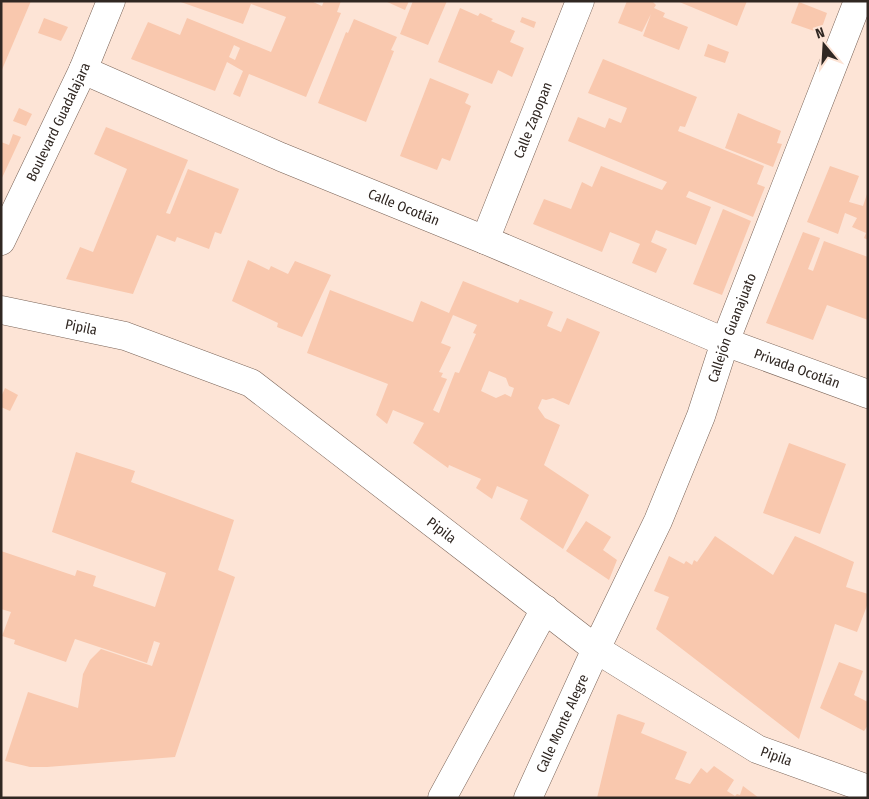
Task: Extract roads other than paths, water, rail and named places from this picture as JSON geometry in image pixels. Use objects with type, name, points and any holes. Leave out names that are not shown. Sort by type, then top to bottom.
[{"type":"main road","name":"Boulevard Guadalajara","points":[[1,241],[83,70],[110,1]]},
{"type":"main road","name":"Calle Zapopan","points":[[485,240],[580,1]]},
{"type":"main road","name":"Callejón Guanajuato","points":[[596,649],[658,521],[701,416],[725,342],[858,1]]},
{"type":"main road","name":"Calle Ocotlán","points":[[83,70],[281,157],[485,240],[725,342]]},
{"type":"main road","name":"Pipila","points":[[1,310],[125,336],[251,383],[596,649],[757,748],[868,789]]},
{"type":"main road","name":"Privada Ocotlán","points":[[725,342],[868,394]]},
{"type":"main road","points":[[442,798],[545,609]]},
{"type":"main road","name":"Calle Monte Alegre","points":[[528,798],[596,649]]}]
